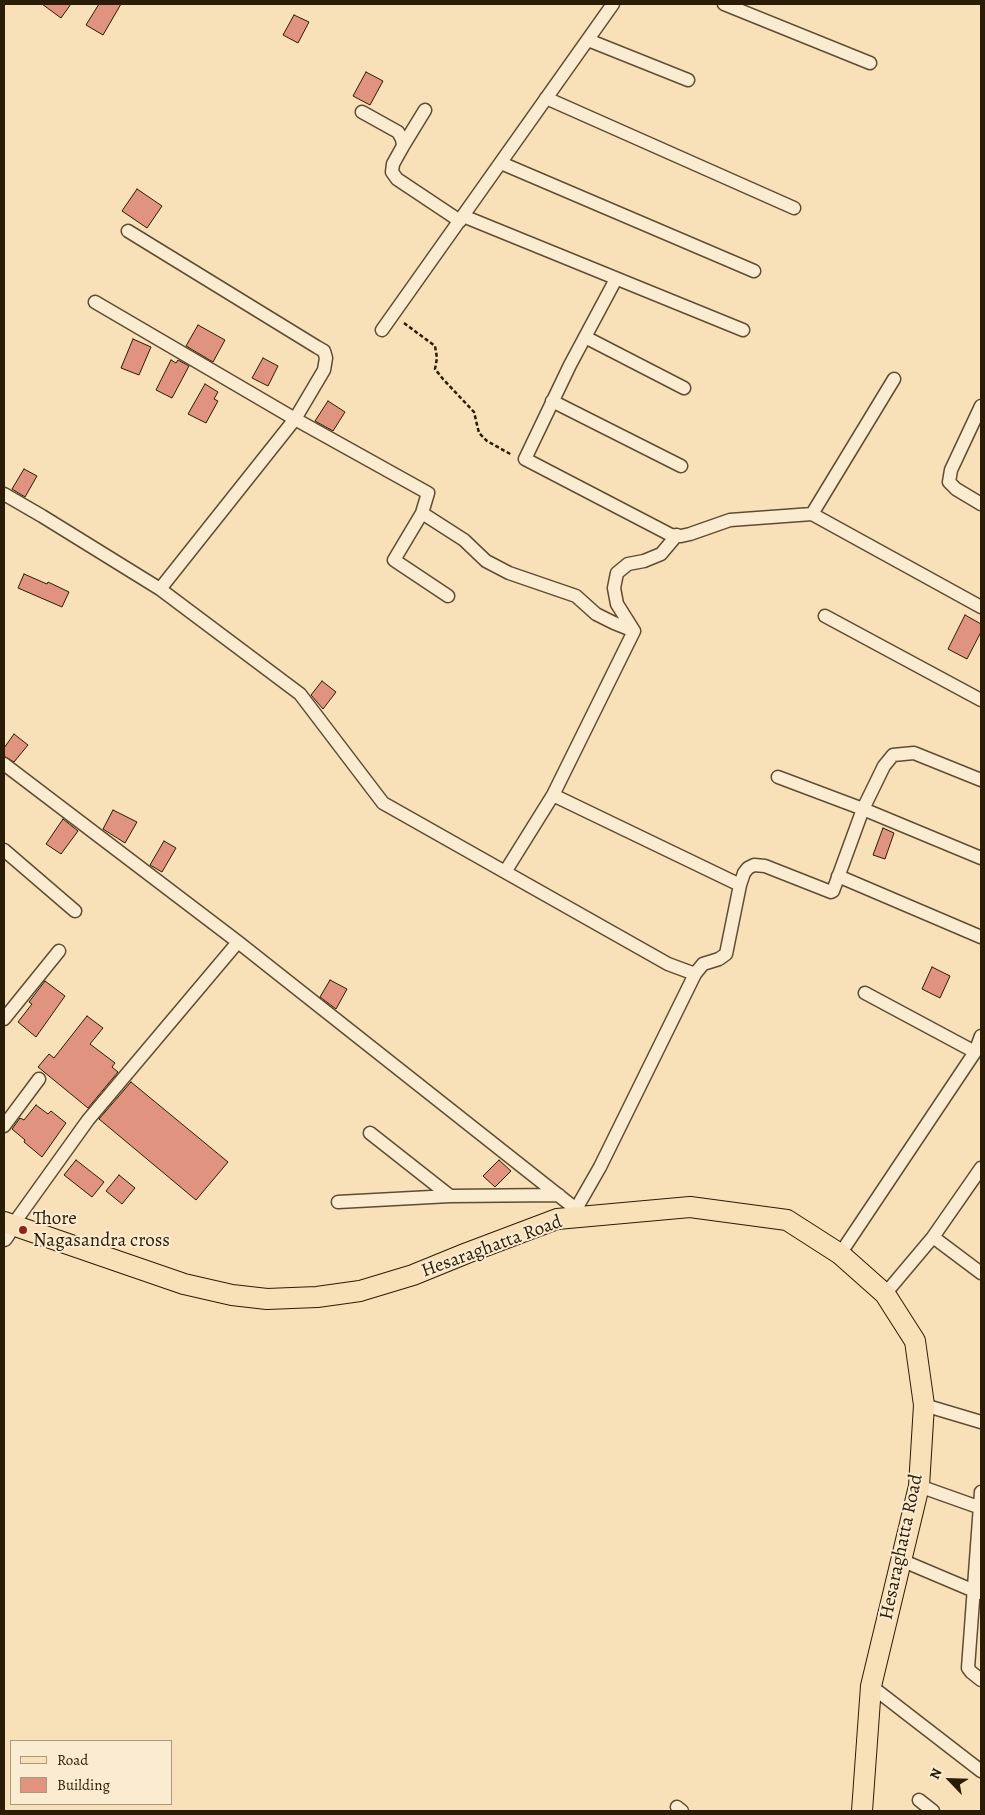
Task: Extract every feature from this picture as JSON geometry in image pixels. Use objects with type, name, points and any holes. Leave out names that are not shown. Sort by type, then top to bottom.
[{"type":"main road","name":"Hesaraghatta Road","points":[[7,1228],[184,1284],[232,1295],[268,1299],[317,1297],[360,1291],[413,1275],[557,1219],[581,1213],[690,1207],[788,1220],[840,1254],[885,1294],[915,1341],[924,1405],[919,1486],[871,1686],[862,1811]]},
{"type":"street","points":[[382,330],[614,4]]},
{"type":"street","points":[[724,4],[870,63]]},
{"type":"street","points":[[588,40],[688,80]]},
{"type":"street","points":[[546,98],[794,208]]},
{"type":"street","points":[[425,110],[393,164],[392,172],[396,179],[461,218],[743,330]]},
{"type":"street","points":[[362,112],[398,132],[403,146]]},
{"type":"street","points":[[501,163],[754,271]]},
{"type":"street","points":[[128,231],[324,351],[326,358],[324,370],[295,419],[160,589]]},
{"type":"street","points":[[616,279],[552,401],[525,459],[671,535],[690,534],[730,520],[812,514],[981,607]]},
{"type":"street","points":[[95,302],[295,419],[428,493],[422,513],[394,560],[448,596]]},
{"type":"street","points":[[585,337],[684,388]]},
{"type":"street","points":[[812,514],[894,378]]},
{"type":"street","points":[[552,401],[681,466]]},
{"type":"street","points":[[980,412],[952,470],[949,482],[981,504]]},
{"type":"street","points":[[4,494],[160,589],[300,694],[383,803],[668,964],[695,974]]},
{"type":"street","points":[[422,513],[464,540],[486,561],[509,573],[576,596],[596,614],[634,631]]},
{"type":"street","points":[[634,631],[617,604],[614,588],[617,573],[628,564],[644,562],[661,554],[677,536]]},
{"type":"street","points":[[825,616],[981,700]]},
{"type":"street","points":[[505,872],[553,795],[634,631]]},
{"type":"street","points":[[4,764],[238,942],[581,1213],[600,1167],[695,974],[703,964],[719,959],[726,954],[740,885],[748,868],[754,865],[764,866],[831,892],[836,886],[863,809],[884,766],[893,755],[914,753],[981,780]]},
{"type":"street","points":[[778,777],[863,809],[981,858]]},
{"type":"street","points":[[553,795],[740,885]]},
{"type":"street","points":[[4,850],[75,910]]},
{"type":"street","points":[[838,876],[981,937]]},
{"type":"street","points":[[7,1228],[88,1120],[238,942]]},
{"type":"street","points":[[4,1018],[59,951]]},
{"type":"street","points":[[865,993],[975,1052]]},
{"type":"street","points":[[840,1254],[975,1052],[981,1036]]},
{"type":"street","points":[[4,1126],[38,1079]]},
{"type":"street","points":[[370,1133],[450,1196]]},
{"type":"street","points":[[885,1294],[979,1176]]},
{"type":"street","points":[[338,1202],[450,1196],[559,1195]]},
{"type":"street","points":[[932,1237],[981,1273]]},
{"type":"street","points":[[924,1405],[981,1422]]},
{"type":"street","points":[[919,1486],[981,1508]]},
{"type":"street","points":[[981,1492],[978,1592],[968,1668],[981,1680]]},
{"type":"street","points":[[901,1560],[978,1592]]},
{"type":"street","points":[[871,1686],[981,1771]]},
{"type":"street","points":[[919,1800],[933,1811]]},
{"type":"path","points":[[393,314],[436,346],[437,358],[435,369],[474,412],[479,433],[496,447],[525,459]]},
{"type":"building","points":[[42,4],[71,4],[61,18]]},
{"type":"building","points":[[99,4],[121,4],[103,35],[86,25]]},
{"type":"building","points":[[294,15],[309,22],[298,43],[283,35]]},
{"type":"building","points":[[366,72],[383,81],[370,105],[353,96]]},
{"type":"building","points":[[137,189],[162,206],[147,228],[122,211]]},
{"type":"building","points":[[198,325],[225,340],[213,362],[186,346]]},
{"type":"building","points":[[133,339],[151,347],[139,375],[121,368]]},
{"type":"building","points":[[263,358],[278,366],[268,386],[252,378]]},
{"type":"building","points":[[171,360],[176,363],[178,360],[189,366],[172,398],[156,390]]},
{"type":"building","points":[[205,384],[218,392],[214,399],[218,401],[206,423],[188,414]]},
{"type":"building","points":[[328,401],[345,412],[333,431],[315,421]]},
{"type":"building","points":[[24,469],[37,476],[25,497],[12,489]]},
{"type":"building","points":[[24,574],[69,592],[62,607],[18,588]]},
{"type":"building","points":[[965,615],[981,624],[981,632],[967,659],[948,649]]},
{"type":"building","points":[[322,681],[336,692],[323,709],[311,695]]},
{"type":"building","points":[[14,734],[28,745],[14,762],[4,756],[4,748]]},
{"type":"building","points":[[113,810],[137,822],[125,843],[103,829]]},
{"type":"building","points":[[63,819],[78,831],[61,854],[46,844]]},
{"type":"building","points":[[883,828],[894,833],[885,859],[873,855]]},
{"type":"building","points":[[164,841],[176,848],[162,872],[150,865]]},
{"type":"building","points":[[932,967],[950,976],[940,998],[922,989]]},
{"type":"building","points":[[330,980],[347,989],[336,1009],[320,997]]},
{"type":"building","points":[[45,981],[65,996],[36,1037],[18,1022],[32,1004],[29,1002]]},
{"type":"building","points":[[87,1016],[103,1028],[90,1044],[115,1063],[112,1067],[118,1072],[88,1108],[38,1067],[49,1054],[54,1058]]},
{"type":"building","points":[[131,1082],[228,1162],[196,1200],[99,1119]]},
{"type":"building","points":[[36,1105],[48,1114],[51,1111],[66,1123],[42,1157],[12,1129],[20,1118],[24,1120]]},
{"type":"building","points":[[76,1160],[104,1182],[92,1197],[64,1175]]},
{"type":"building","points":[[499,1160],[511,1171],[495,1187],[483,1176]]},
{"type":"building","points":[[119,1175],[135,1188],[122,1204],[106,1191]]},
{"type":"place","name":"Thore Nagasandra cross","points":[[23,1230]]}]
